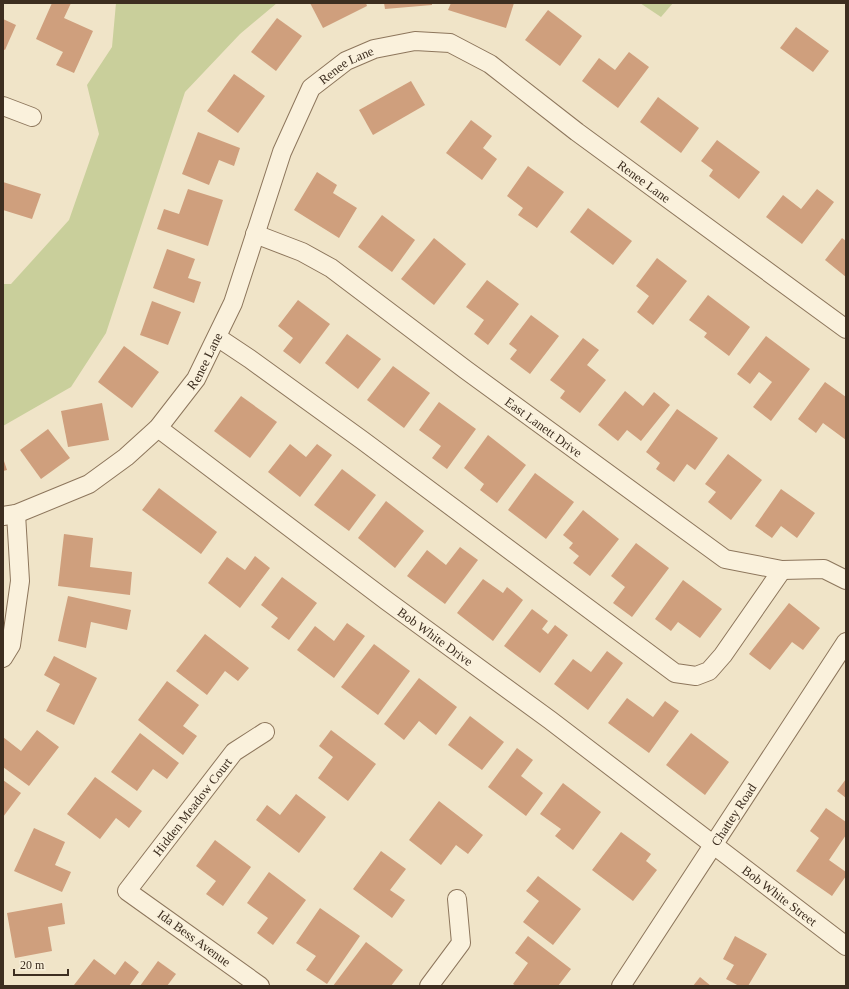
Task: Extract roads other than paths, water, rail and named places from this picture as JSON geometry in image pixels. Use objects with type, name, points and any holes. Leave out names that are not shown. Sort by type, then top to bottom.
[{"type":"street","name":"Renee Lane","points":[[9,515],[89,484],[126,457],[158,428],[196,379],[233,303],[282,152],[311,88],[346,61],[374,49],[415,41],[450,43],[490,64],[577,132],[846,329]]},
{"type":"street","points":[[3,106],[32,117]]},
{"type":"street","name":"East Lanett Drive","points":[[255,234],[302,252],[331,268],[466,370],[725,558],[782,570],[824,569],[846,580]]},
{"type":"street","points":[[216,337],[250,359],[368,445],[675,673],[696,676],[709,671],[723,655],[782,570]]},
{"type":"street","name":"Bob White Drive","points":[[158,428],[387,601],[550,720],[714,845]]},
{"type":"street","points":[[3,658],[11,645],[20,581],[9,515]]},
{"type":"street","name":"Chattey Road","points":[[621,986],[846,642]]},
{"type":"street","name":"Hidden Meadow Court","points":[[127,891],[234,752],[265,732]]},
{"type":"street","name":"Bob White Street","points":[[714,845],[846,946]]},
{"type":"street","name":"Ida Bess Avenue","points":[[127,891],[260,986]]},
{"type":"street","points":[[429,986],[461,943],[457,899]]}]
